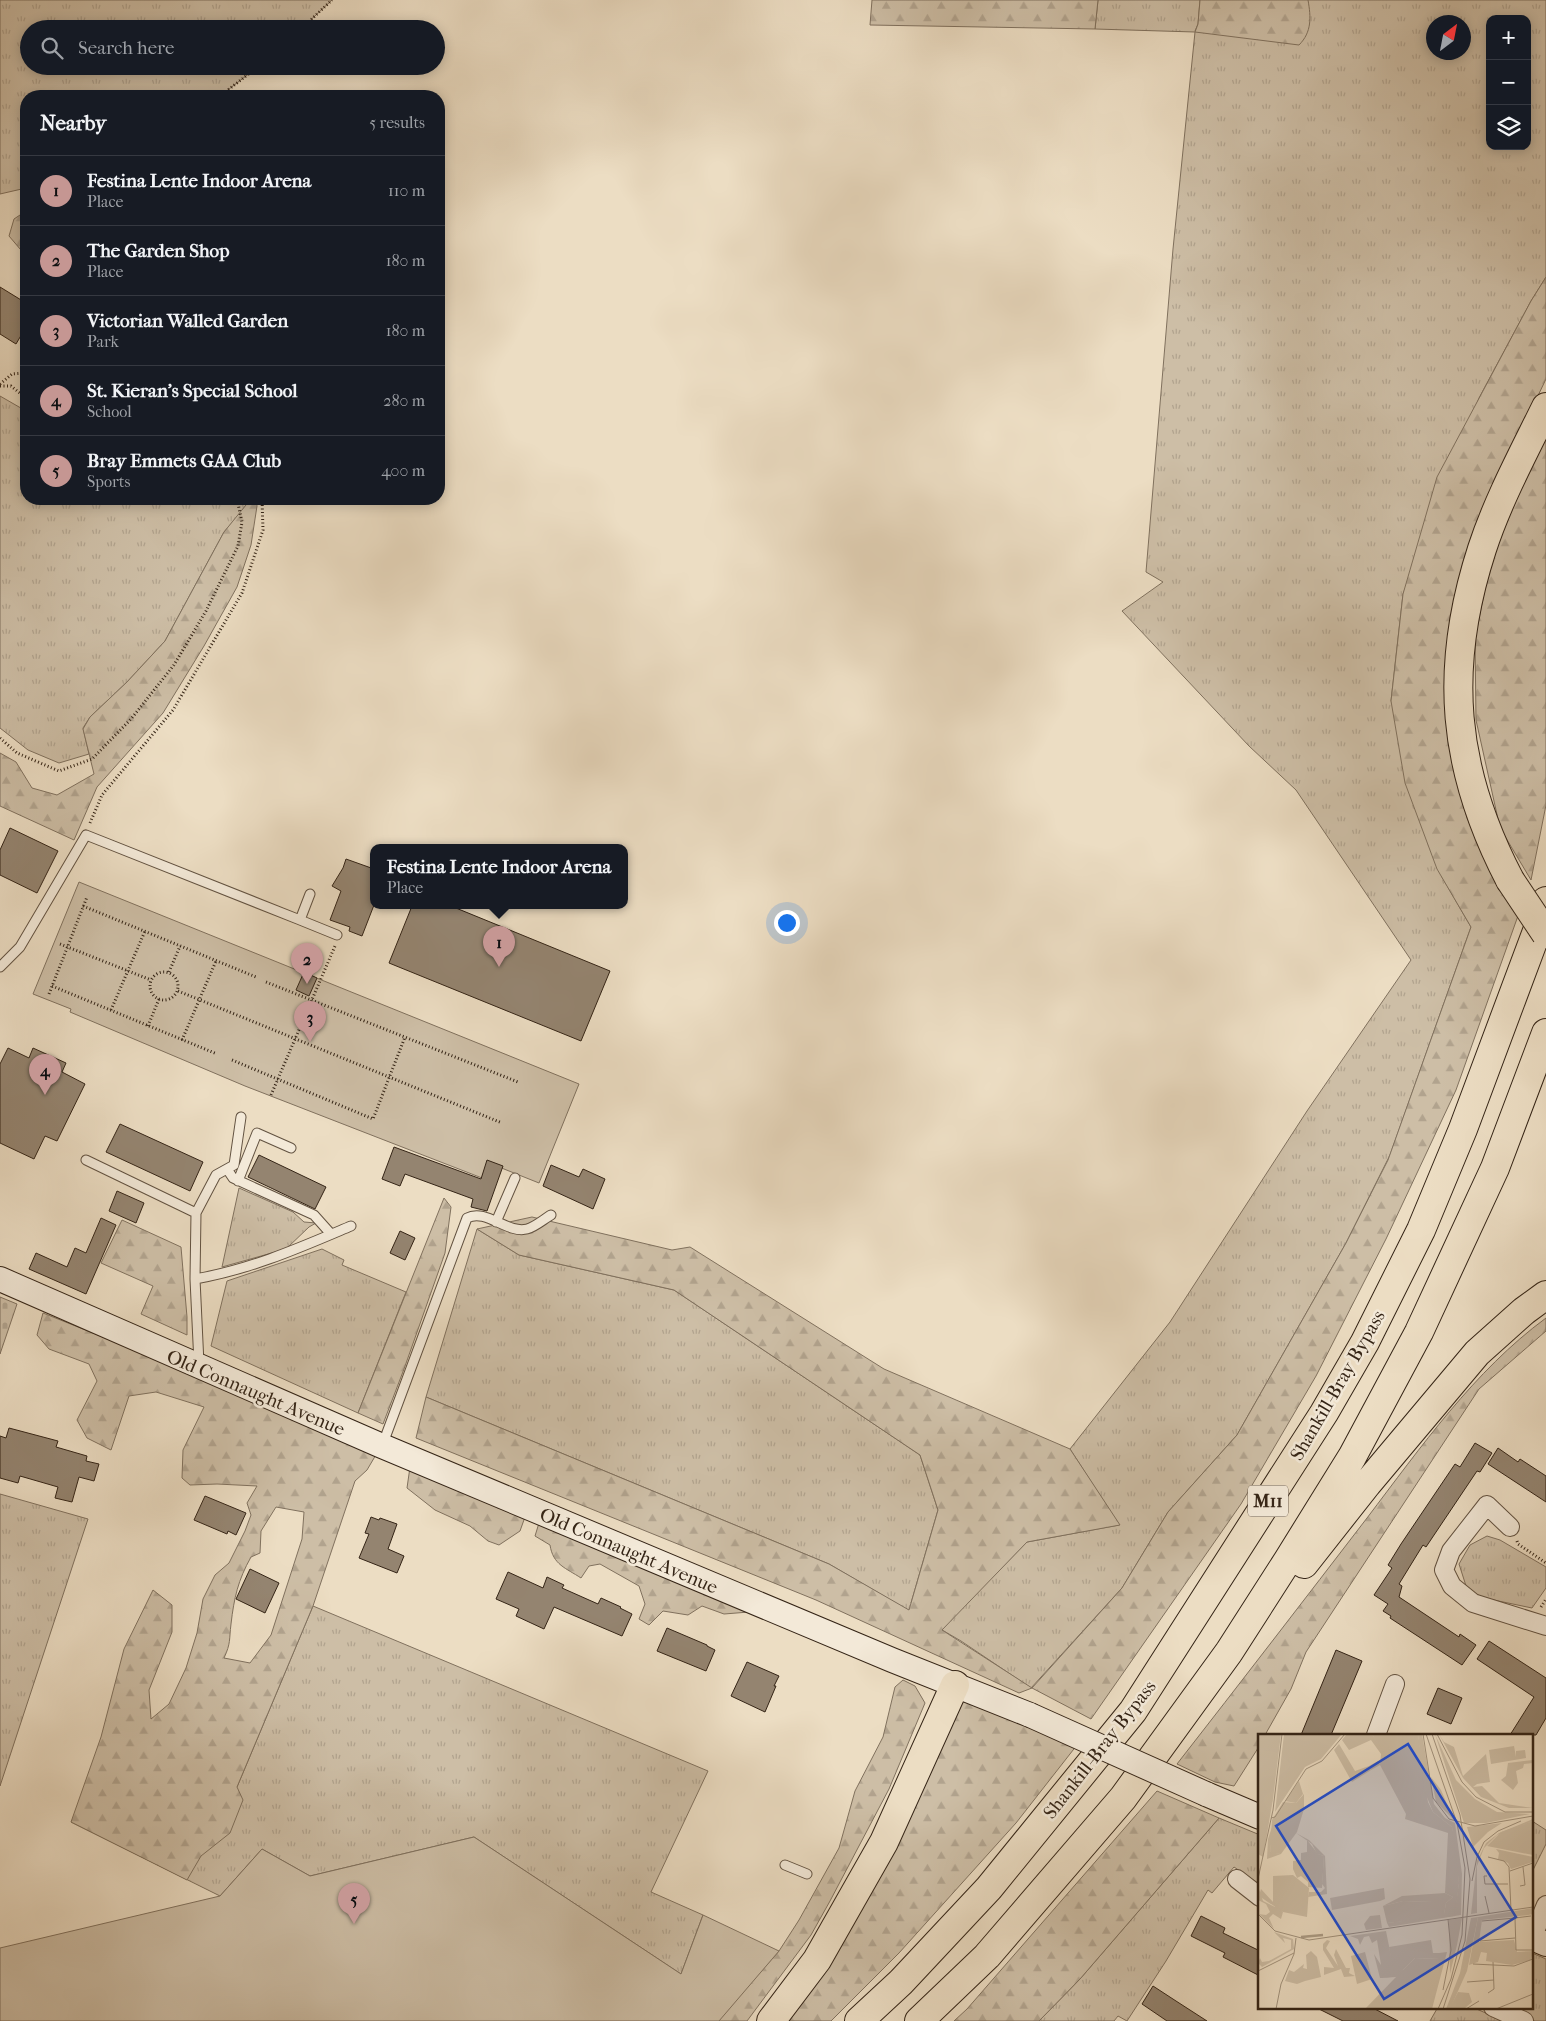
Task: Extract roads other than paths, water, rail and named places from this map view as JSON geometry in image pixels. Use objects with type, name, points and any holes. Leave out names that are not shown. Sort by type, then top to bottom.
[{"type":"highway","points":[[1546,407],[1505,490],[1482,548],[1472,585],[1460,650],[1458,697],[1462,744],[1468,777],[1492,845],[1510,880],[1546,934]]},
{"type":"highway","name":"Shankill-Bray Bypass","points":[[859,2021],[901,1982],[989,1888],[1133,1711],[1324,1413],[1365,1342],[1421,1230],[1470,1110],[1540,923],[1546,901]]},
{"type":"highway","name":"M11","points":[[919,2021],[987,1956],[1123,1798],[1228,1652],[1352,1457],[1419,1332],[1495,1168],[1546,1033]]},
{"type":"highway","points":[[1228,1652],[1477,1354],[1524,1311],[1546,1295]]},
{"type":"highway","points":[[771,2021],[817,1960],[884,1842],[956,1685]]},
{"type":"street","name":"Old Connaught Avenue","points":[[0,1280],[382,1446],[892,1660],[1030,1715],[1258,1816]]},
{"type":"street","points":[[1510,1527],[1486,1505],[1451,1551],[1444,1570],[1452,1586],[1473,1603],[1532,1620],[1546,1626]]},
{"type":"street","points":[[1376,1734],[1396,1684]]},
{"type":"street","points":[[1237,1879],[1258,1895]]},
{"type":"street","points":[[1534,1933],[1546,1905]]},
{"type":"street","points":[[1534,1939],[1546,1944]]},
{"type":"street","points":[[1495,2008],[1524,2021]]},
{"type":"lane","points":[[0,967],[20,947],[86,835],[337,935]]},
{"type":"lane","points":[[300,920],[310,894]]},
{"type":"lane","points":[[199,1367],[195,1279],[196,1213],[216,1175],[234,1165],[241,1118]]},
{"type":"lane","points":[[238,1181],[257,1134],[291,1148]]},
{"type":"lane","points":[[86,1160],[196,1213]]},
{"type":"lane","points":[[227,1169],[233,1178],[238,1181],[314,1215],[331,1234]]},
{"type":"lane","points":[[496,1222],[515,1178]]},
{"type":"lane","points":[[382,1446],[467,1218],[473,1215],[514,1230],[528,1229],[551,1215]]},
{"type":"lane","points":[[195,1279],[219,1275],[269,1260],[351,1226]]},
{"type":"lane","points":[[785,1865],[807,1874]]},
{"type":"place","name":"Festina Lente Indoor Arena","points":[[499,967]]},
{"type":"place","name":"The Garden Shop","points":[[307,984]]},
{"type":"place","name":"Victorian Walled Garden","points":[[310,1042]]},
{"type":"place","name":"St. Kieran’s Special School","points":[[45,1095]]},
{"type":"place","name":"Bray Emmets GAA Club","points":[[354,1924]]}]
